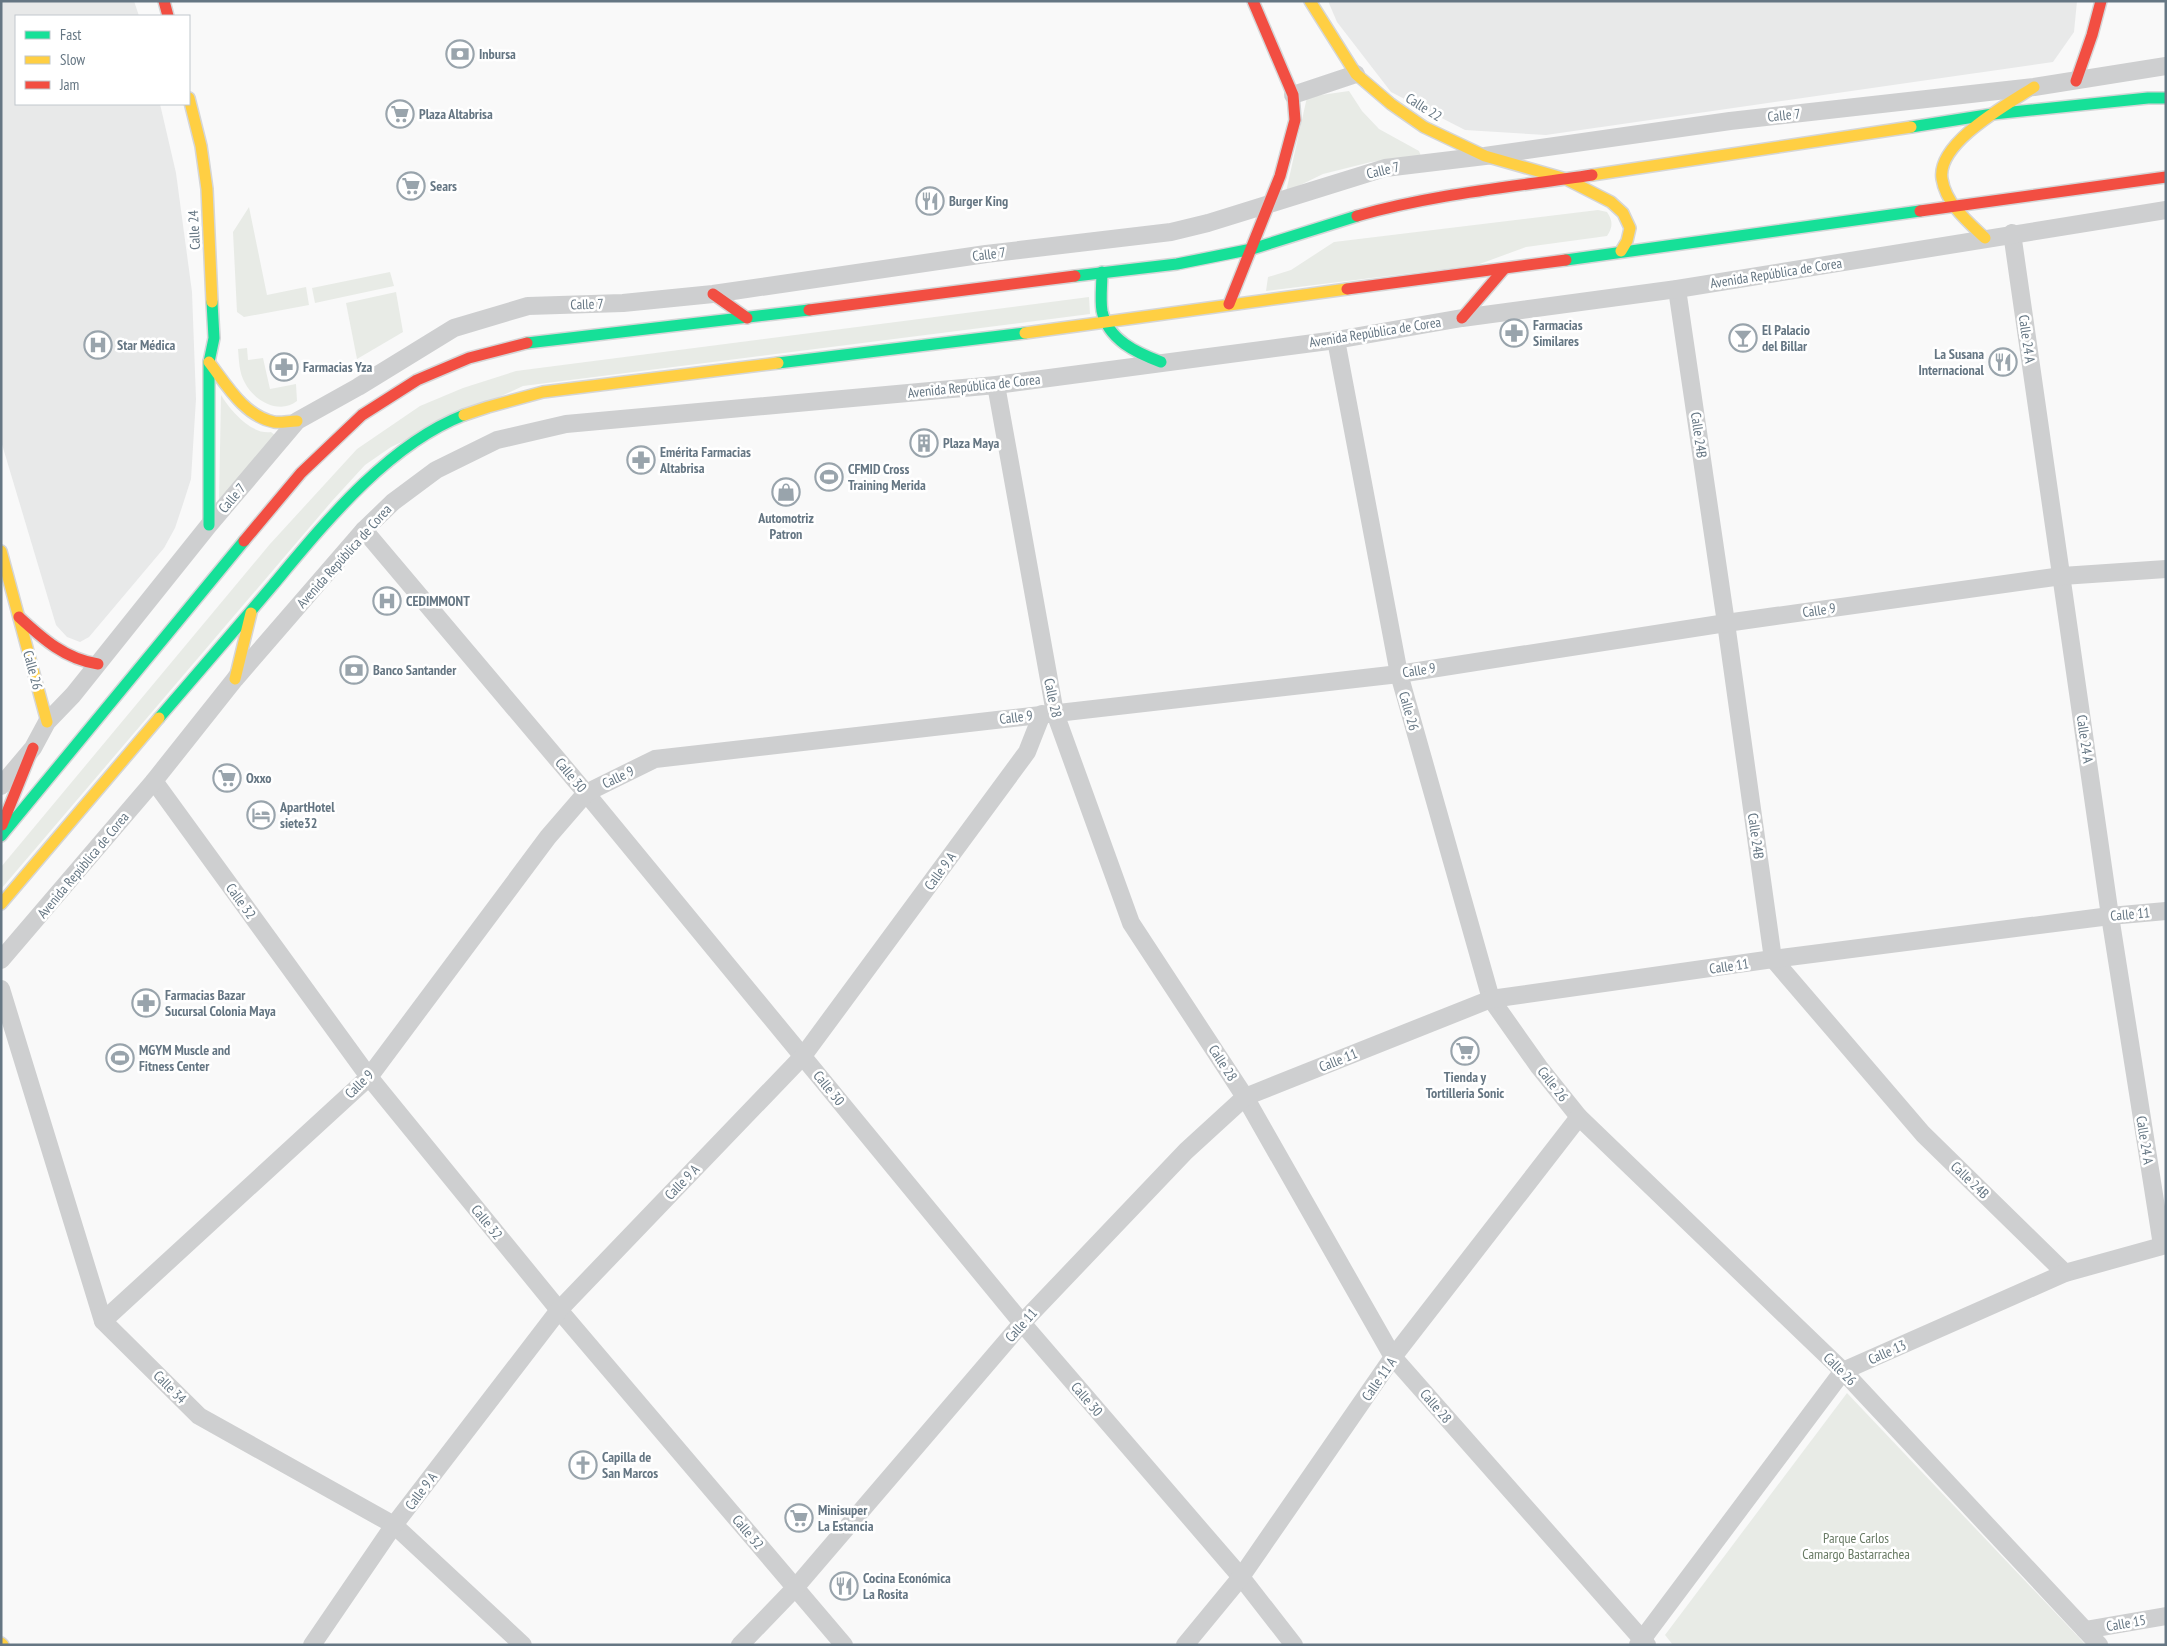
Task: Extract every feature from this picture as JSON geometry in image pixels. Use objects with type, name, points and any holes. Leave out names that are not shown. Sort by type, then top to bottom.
[{"type":"main road","points":[[164,1],[168,15]]},
{"type":"main road","points":[[1230,304],[1280,176],[1295,120],[1293,95],[1253,1]]},
{"type":"main road","name":"Calle 22","points":[[1310,1],[1356,74],[1391,104],[1424,127],[1485,156],[1566,180],[1611,202],[1622,213],[1630,228],[1627,241],[1621,252]]},
{"type":"main road","points":[[2076,81],[2101,1]]},
{"type":"main road","points":[[1985,238],[1966,221],[1953,205],[1945,188],[1942,169],[1950,149],[1993,114],[2034,87]]},
{"type":"main road","points":[[1,836],[218,571],[301,473],[362,415],[417,380],[469,358],[534,341],[747,318],[1177,264],[1252,249],[1334,222],[1398,204],[1478,190],[1566,180],[1993,114],[2148,98],[2166,98]]},
{"type":"main road","name":"Calle 24","points":[[190,102],[201,146],[207,189],[214,338],[209,362],[209,525]]},
{"type":"main road","points":[[1,904],[335,512],[395,456],[435,430],[479,409],[543,392],[1106,323],[1230,304],[1504,269],[1953,205],[2166,177]]},
{"type":"main road","points":[[1462,318],[1504,269]]},
{"type":"main road","points":[[1102,272],[1102,310],[1106,323],[1132,351],[1161,362]]},
{"type":"main road","points":[[713,294],[747,318]]},
{"type":"main road","points":[[209,362],[244,406],[273,422],[297,421]]},
{"type":"main road","name":"Calle 26","points":[[1,552],[47,722]]},
{"type":"main road","points":[[235,679],[252,608]]},
{"type":"main road","name":"Calle 26","points":[[19,617],[50,645],[73,659],[98,664]]},
{"type":"main road","points":[[1,826],[33,748]]},
{"type":"street","name":"Calle 7","points":[[1,786],[33,748],[47,722],[98,664],[209,525],[297,421],[358,387],[454,328],[528,306],[623,302],[713,294],[986,254],[1171,232],[1208,223],[1384,168],[1485,156],[1730,121],[2034,87],[2156,66],[2166,66]]},
{"type":"street","points":[[1293,95],[1356,74]]},
{"type":"street","name":"Avenida República de Corea","points":[[1,960],[154,781],[235,679],[364,530],[392,502],[436,470],[497,440],[566,424],[996,385],[1336,340],[1462,318],[1677,289],[2012,233],[2166,210]]},
{"type":"street","name":"Calle 24 A","points":[[2012,233],[2110,916],[2164,1245]]},
{"type":"street","name":"Calle 24B","points":[[1677,289],[1773,959],[1923,1134],[2065,1272]]},
{"type":"street","name":"Calle 26","points":[[1336,340],[1399,674],[1491,999],[1539,1067],[1579,1117],[1843,1371],[2099,1645]]},
{"type":"street","name":"Calle 28","points":[[996,385],[1048,713],[1132,923],[1245,1097],[1393,1358],[1643,1643]]},
{"type":"street","name":"Calle 30","points":[[364,530],[586,793],[1022,1323],[1241,1577],[1294,1645]]},
{"type":"street","name":"Calle 9","points":[[103,1321],[369,1076],[548,836],[586,793],[655,759],[1399,674],[1726,623],[2062,576],[2166,569]]},
{"type":"street","name":"Calle 9 A","points":[[312,1645],[394,1525],[558,1310],[803,1056],[1027,752],[1048,713]]},
{"type":"street","name":"Calle 32","points":[[154,781],[369,1076],[558,1310],[844,1645]]},
{"type":"street","name":"Calle 11","points":[[740,1645],[796,1588],[1022,1323],[1186,1151],[1245,1097],[1491,999],[1773,959],[2110,916],[2166,911]]},
{"type":"street","name":"Calle 34","points":[[1,989],[103,1321],[199,1416],[394,1525],[523,1645]]},
{"type":"street","name":"Calle 11 A","points":[[1185,1645],[1241,1577],[1393,1358],[1579,1117]]},
{"type":"street","name":"Calle 13","points":[[1643,1643],[1843,1371],[2065,1272],[2164,1245]]},
{"type":"street","name":"Calle 15","points":[[2086,1630],[2166,1616]]},
{"type":"shaded area","name":"Star Médica","points":[[1,1],[134,1],[139,15],[15,15],[15,105],[160,105],[176,173],[192,292],[196,399],[191,479],[175,528],[164,548],[89,637],[80,642],[67,637],[56,625],[1,441]]},
{"type":"shaded area","points":[[1328,1],[2077,1],[2074,32],[2053,62],[1546,135],[1465,130],[1391,92],[1337,22]]},
{"type":"green space","points":[[1349,91],[1362,111],[1379,129],[1419,151],[1421,156],[1371,162],[1323,174],[1286,192],[1307,97]]},
{"type":"green space","points":[[249,207],[267,295],[306,287],[309,305],[244,317],[237,312],[233,232]]},
{"type":"green space","points":[[1598,210],[1607,212],[1610,218],[1612,224],[1607,236],[1526,247],[1477,265],[1266,291],[1268,277],[1291,270],[1334,242]]},
{"type":"green space","points":[[390,272],[394,286],[315,303],[312,288]]},
{"type":"green space","points":[[396,292],[403,332],[357,359],[346,303]]},
{"type":"green space","points":[[1089,297],[1090,314],[523,386],[391,447],[365,465],[332,501],[1,889],[1,867],[270,544],[357,449],[420,406],[463,388],[516,371]]},
{"type":"green space","points":[[247,348],[248,360],[263,358],[270,389],[296,384],[297,401],[283,407],[275,406],[261,400],[249,390],[242,375],[238,349]]},
{"type":"green space","points":[[221,395],[230,408],[249,426],[263,432],[271,432],[276,436],[219,503]]},
{"type":"green space","name":"Parque Carlos Camargo Bastarrachea","points":[[1847,1393],[2086,1645],[1673,1645],[1665,1635]]},
{"type":"traffic: fast","points":[[1911,127],[1993,114],[2148,98],[2166,98]]},
{"type":"traffic: fast","points":[[1566,260],[1920,211]]},
{"type":"traffic: fast","points":[[1075,276],[1177,264],[1252,249],[1357,216]]},
{"type":"traffic: fast","points":[[1102,272],[1102,311],[1110,330],[1133,350],[1161,362]]},
{"type":"traffic: fast","points":[[209,525],[209,362],[214,338],[212,302]]},
{"type":"traffic: fast","points":[[527,343],[809,310]]},
{"type":"traffic: fast","points":[[778,363],[1025,333]]},
{"type":"traffic: fast","points":[[159,718],[314,537],[359,488],[409,446],[436,428],[464,415]]},
{"type":"traffic: fast","points":[[1,836],[244,541]]},
{"type":"traffic: slow","points":[[1310,1],[1356,74],[1391,104],[1424,127],[1485,156],[1566,179],[1611,202],[1623,213],[1630,228],[1627,241],[1621,251]]},
{"type":"traffic: slow","points":[[1985,238],[1959,212],[1948,197],[1942,179],[1943,165],[1950,152],[1976,126],[2034,87]]},
{"type":"traffic: slow","points":[[190,102],[201,146],[207,189],[212,302]]},
{"type":"traffic: slow","points":[[1592,175],[1911,127]]},
{"type":"traffic: slow","points":[[1025,333],[1347,289]]},
{"type":"traffic: slow","points":[[209,362],[229,389],[254,413],[263,419],[274,422],[297,421]]},
{"type":"traffic: slow","points":[[464,415],[543,392],[778,363]]},
{"type":"traffic: slow","points":[[1,551],[47,722]]},
{"type":"traffic: slow","points":[[235,679],[251,613]]},
{"type":"traffic: slow","points":[[1,904],[159,718]]},
{"type":"traffic: jam","points":[[164,1],[168,15]]},
{"type":"traffic: jam","points":[[1229,304],[1280,176],[1295,120],[1293,95],[1253,1]]},
{"type":"traffic: jam","points":[[2076,81],[2092,35],[2101,1]]},
{"type":"traffic: jam","points":[[1357,216],[1415,202],[1503,187],[1592,175]]},
{"type":"traffic: jam","points":[[1920,211],[2166,177]]},
{"type":"traffic: jam","points":[[1347,289],[1566,260]]},
{"type":"traffic: jam","points":[[1462,318],[1504,269]]},
{"type":"traffic: jam","points":[[809,310],[1075,276]]},
{"type":"traffic: jam","points":[[713,294],[747,318]]},
{"type":"traffic: jam","points":[[244,541],[301,473],[362,415],[417,380],[469,358],[527,343]]},
{"type":"traffic: jam","points":[[19,617],[37,633],[65,653],[75,658],[98,664]]},
{"type":"traffic: jam","points":[[2,825],[33,748]]},
{"type":"place","name":"Inbursa","points":[[460,54]]},
{"type":"place","name":"Plaza Altabrisa","points":[[400,114]]},
{"type":"place","name":"Sears","points":[[411,186]]},
{"type":"place","name":"Burger King","points":[[930,201]]},
{"type":"place","name":"Farmacias Similares","points":[[1514,333]]},
{"type":"place","name":"El Palacio del Billar","points":[[1743,338]]},
{"type":"place","name":"Star Médica","points":[[98,345]]},
{"type":"place","name":"La Susana Internacional","points":[[2003,362]]},
{"type":"place","name":"Farmacias Yza","points":[[284,367]]},
{"type":"place","name":"Plaza Maya","points":[[924,443]]},
{"type":"place","name":"Emérita Farmacias Altabrisa","points":[[641,460]]},
{"type":"place","name":"CFMID Cross Training Merida","points":[[829,477]]},
{"type":"place","name":"Automotriz Patron","points":[[786,492]]},
{"type":"place","name":"CEDIMMONT","points":[[387,601]]},
{"type":"place","name":"Banco Santander","points":[[354,670]]},
{"type":"place","name":"Oxxo","points":[[227,778]]},
{"type":"place","name":"ApartHotel siete32","points":[[261,815]]},
{"type":"place","name":"Farmacias Bazar Sucursal Colonia Maya","points":[[146,1003]]},
{"type":"place","name":"Tienda y Tortilleria Sonic","points":[[1465,1051]]},
{"type":"place","name":"MGYM Muscle and Fitness Center","points":[[120,1058]]},
{"type":"place","name":"Capilla de San Marcos","points":[[583,1465]]},
{"type":"place","name":"Minisuper La Estancia","points":[[799,1518]]},
{"type":"place","name":"Cocina Económica La Rosita","points":[[844,1586]]}]
